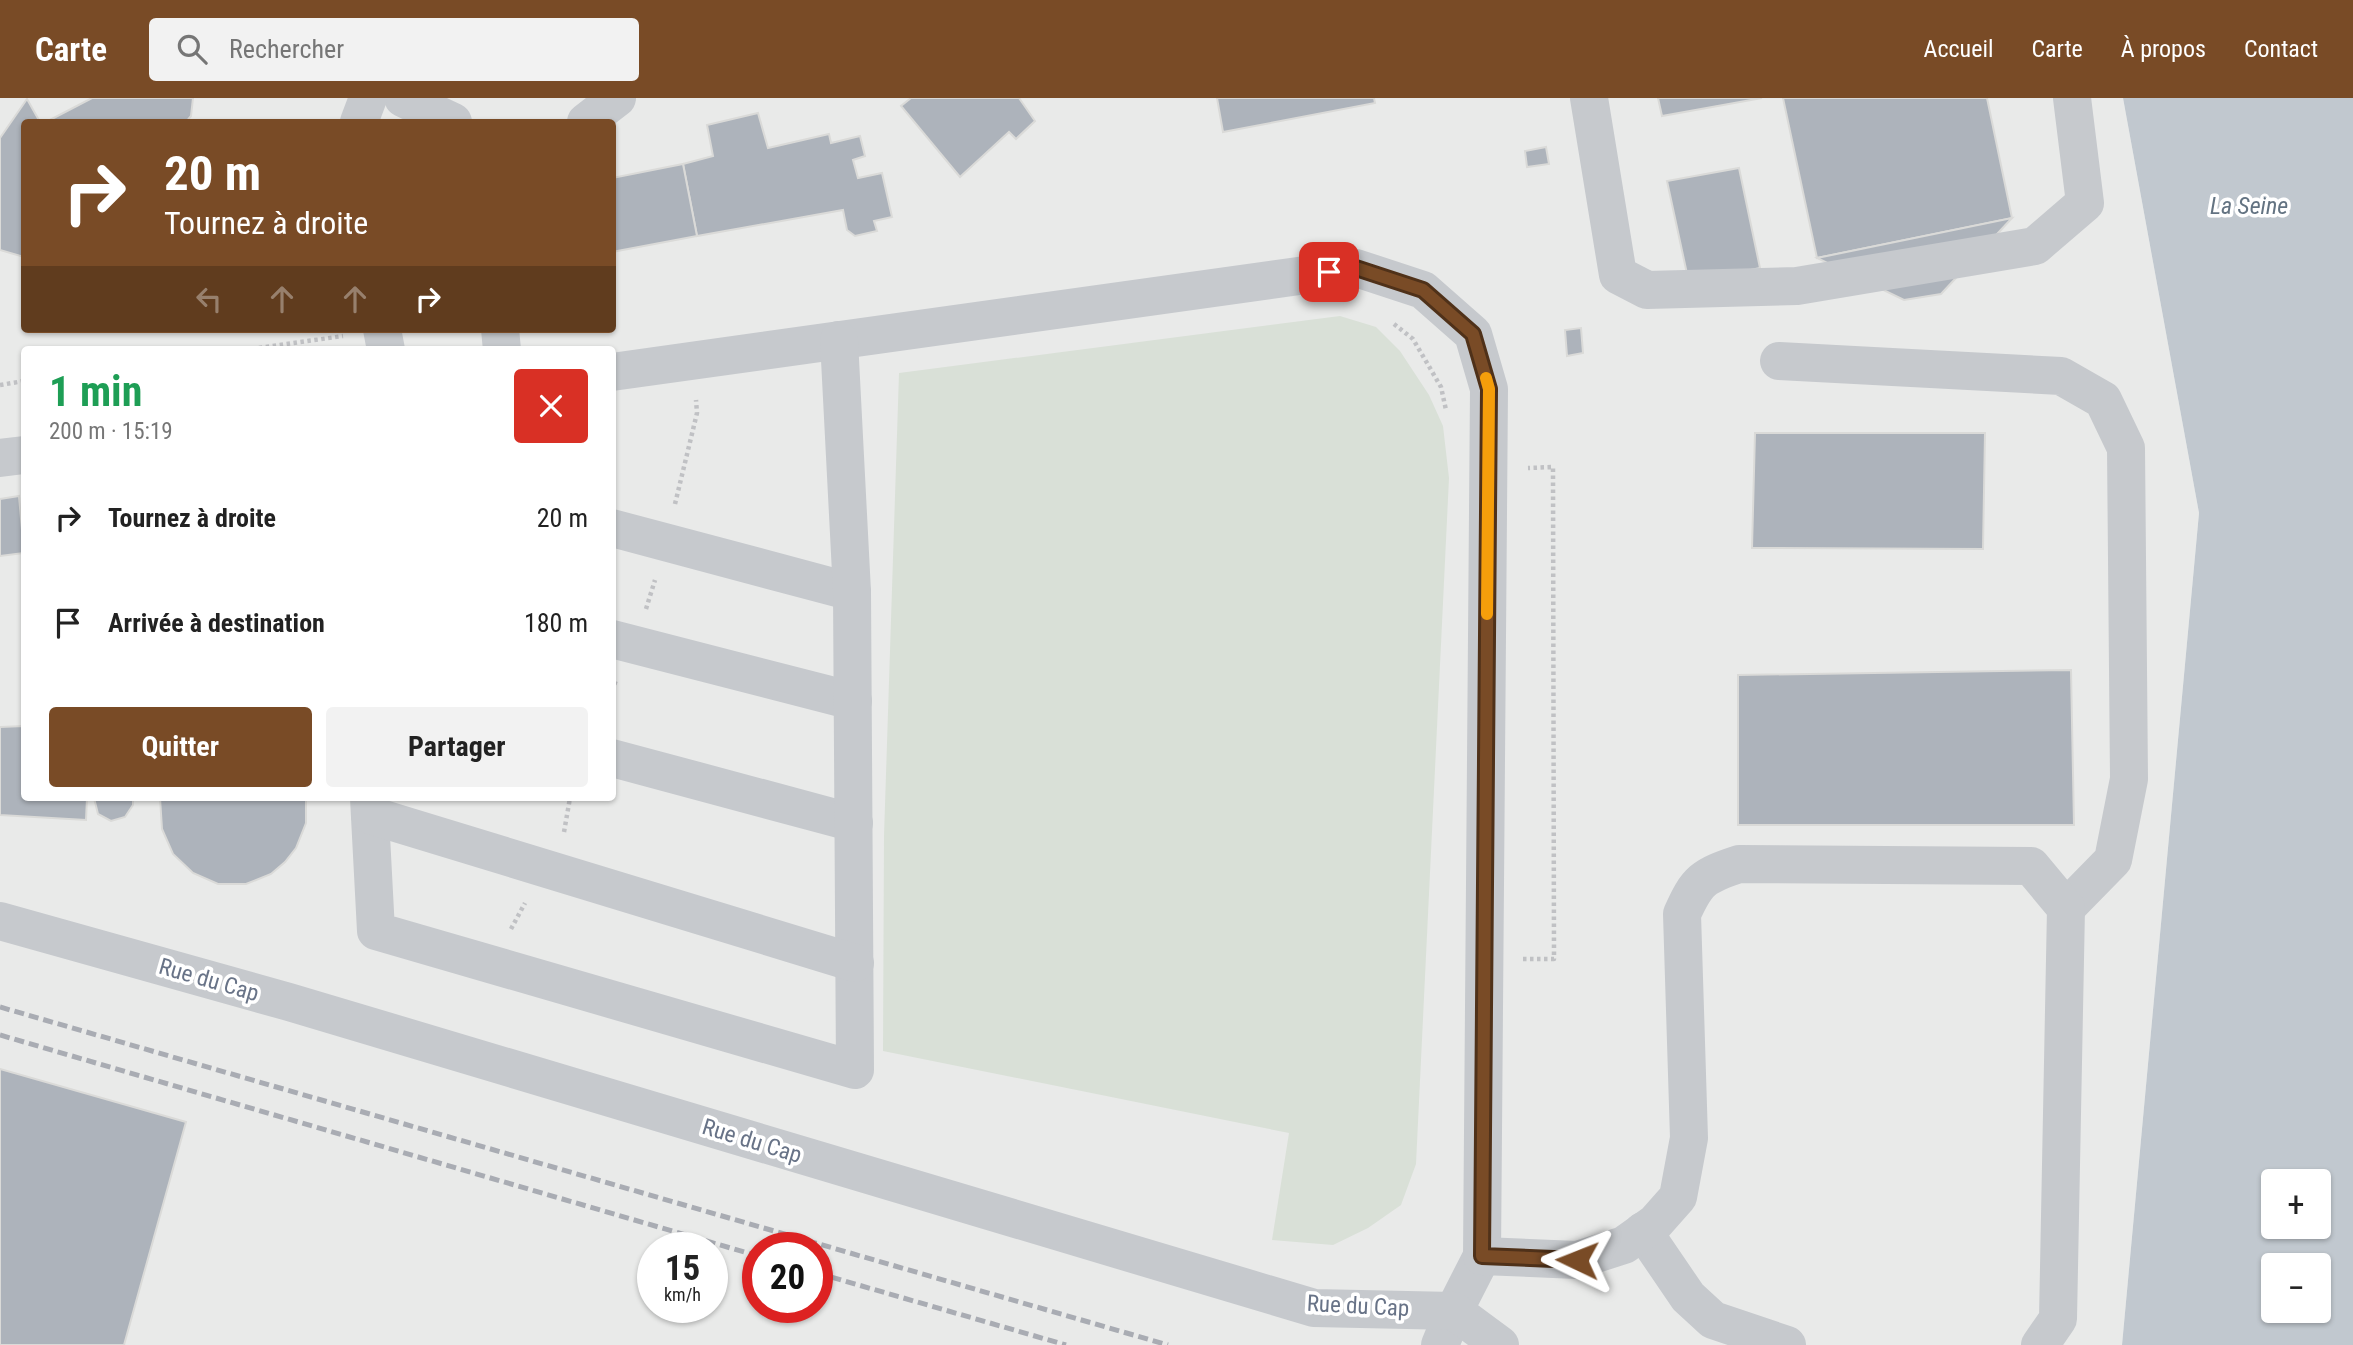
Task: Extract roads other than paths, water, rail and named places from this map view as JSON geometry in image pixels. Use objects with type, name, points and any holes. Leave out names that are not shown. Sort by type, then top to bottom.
[{"type":"street","points":[[360,119],[368,98]]},
{"type":"street","points":[[403,98],[447,119]]},
{"type":"street","points":[[590,119],[617,98]]},
{"type":"street","points":[[1589,98],[1618,275],[1647,290],[1797,286],[2035,246],[2085,203],[2072,98]]},
{"type":"street","points":[[616,371],[1356,268],[1423,290],[1473,334],[1489,389],[1482,1256],[1447,1328],[1500,1345]]},
{"type":"street","points":[[839,340],[852,592],[855,963],[855,1070],[376,931],[369,807],[855,963]]},
{"type":"street","points":[[1779,361],[2061,376],[2103,401],[2126,448],[2129,779],[2113,860],[2066,908]]},
{"type":"street","points":[[0,458],[21,454]]},
{"type":"street","points":[[616,529],[852,592]]},
{"type":"street","points":[[616,640],[853,701]]},
{"type":"street","points":[[616,759],[854,823]]},
{"type":"street","points":[[1482,1256],[1577,1260],[1624,1245],[1655,1223],[1678,1197],[1689,1138],[1682,914],[1693,889],[1714,872],[1739,864],[2031,866],[2066,908],[2058,1318],[2040,1345]]},
{"type":"street","name":"Rue du Cap","points":[[0,921],[289,1002],[1314,1308],[1447,1328]]},
{"type":"street","points":[[1643,1231],[1688,1297],[1713,1320],[1787,1345]]},
{"type":"water","name":"La Seine","points":[[2123,98],[2353,98],[2353,1345],[2122,1345],[2199,513]]},
{"type":"railway","points":[[0,1007],[1168,1345]]},
{"type":"railway","points":[[0,1035],[742,1251]]},
{"type":"railway","points":[[833,1278],[1066,1345]]}]
